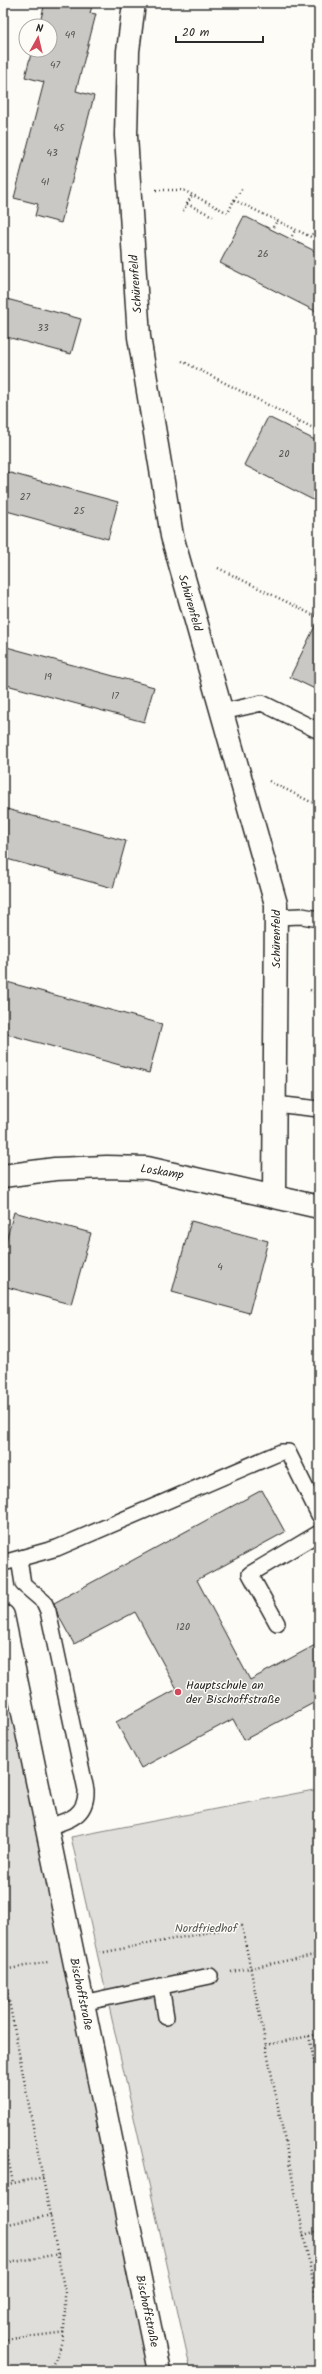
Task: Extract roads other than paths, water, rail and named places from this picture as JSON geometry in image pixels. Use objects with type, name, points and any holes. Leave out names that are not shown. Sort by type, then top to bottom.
[{"type":"street","name":"Schürenfeld","points":[[134,3],[128,51],[126,128],[139,337],[172,536],[276,904],[274,1196]]},
{"type":"street","name":"Loskamp","points":[[3,1176],[55,1169],[107,1166],[147,1168],[319,1207]]},
{"type":"street","name":"Bischoffstraße","points":[[3,1616],[159,2371]]},
{"type":"lane","points":[[222,712],[262,703],[319,731]]},
{"type":"lane","points":[[276,917],[302,916],[319,919]]},
{"type":"lane","points":[[275,1104],[319,1109]]},
{"type":"lane","points":[[3,1563],[57,1548],[281,1452],[288,1452],[319,1515]]},
{"type":"lane","points":[[277,1623],[250,1574],[319,1533]]},
{"type":"lane","points":[[18,1559],[23,1584],[44,1602],[48,1611],[86,1790],[86,1804],[76,1817],[47,1827]]},
{"type":"lane","points":[[82,2003],[210,1976]]},
{"type":"lane","points":[[162,1986],[166,2017]]},
{"type":"place","name":"Hauptschule an der Bischoffstraße","points":[[178,1692]]},
{"type":"park label","name":"Nordfriedhof","points":[[206,1928]]}]
